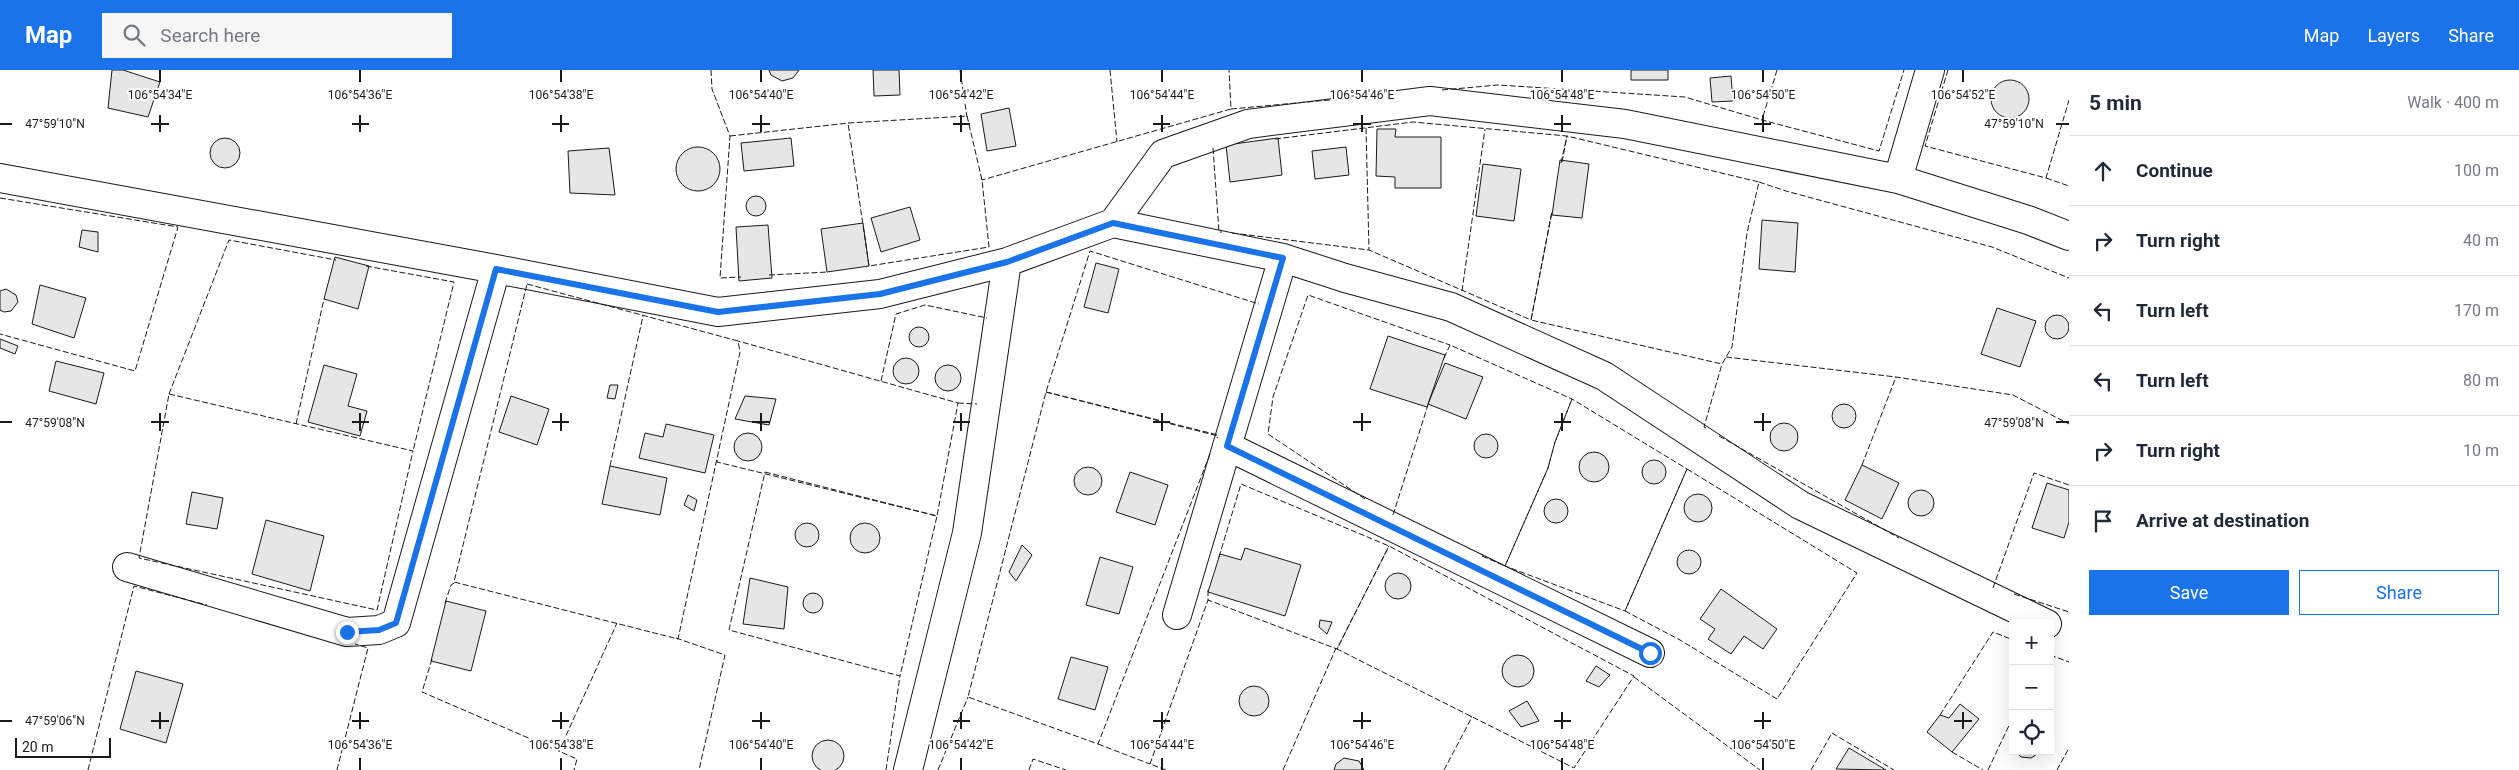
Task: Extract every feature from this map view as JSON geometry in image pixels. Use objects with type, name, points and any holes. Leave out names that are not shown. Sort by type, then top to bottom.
[{"type":"street","points":[[1898,179],[1930,70]]},
{"type":"street","points":[[1113,223],[1163,154],[1248,124],[1430,101],[1625,124],[1898,179],[2028,220],[2069,236]]},
{"type":"street","points":[[0,178],[496,269],[718,312],[880,294],[1007,262],[1113,223],[1283,258],[1345,278],[1451,307],[1604,376],[1800,505],[2038,620]]},
{"type":"street","points":[[1177,615],[1283,258]]},
{"type":"street","points":[[908,770],[967,533],[1007,262]]},
{"type":"street","points":[[128,568],[347,632],[379,630],[396,623],[496,269]]},
{"type":"street","points":[[1227,446],[1650,653]]},
{"type":"street","points":[[2054,626],[2069,632]]},
{"type":"building","points":[[112,70],[123,70],[160,82],[148,117],[108,108]]},
{"type":"building","points":[[769,70],[799,70],[793,78],[782,81],[771,75]]},
{"type":"building","points":[[873,70],[899,70],[900,95],[874,96]]},
{"type":"building","points":[[1631,70],[1668,70],[1668,80],[1631,80]]},
{"type":"building","points":[[1731,76],[1733,101],[1712,102],[1710,78]]},
{"type":"building","points":[[2010,80],[2023,86],[2029,99],[2023,112],[2010,118],[1997,112],[1991,99],[1997,86]]},
{"type":"building","points":[[1009,108],[1016,146],[987,151],[981,114]]},
{"type":"building","points":[[1377,129],[1396,129],[1395,137],[1441,137],[1441,188],[1395,188],[1395,177],[1376,176]]},
{"type":"building","points":[[225,138],[231,139],[239,147],[239,159],[231,167],[225,168],[219,167],[211,159],[210,153],[211,147],[219,139]]},
{"type":"building","points":[[791,138],[794,166],[744,171],[741,143]]},
{"type":"building","points":[[1278,138],[1282,175],[1230,182],[1226,145]]},
{"type":"building","points":[[698,147],[710,151],[716,157],[720,169],[716,181],[710,187],[698,191],[686,187],[680,181],[676,169],[680,157],[686,151]]},
{"type":"building","points":[[1346,147],[1349,175],[1315,179],[1312,151]]},
{"type":"building","points":[[609,148],[615,195],[570,193],[568,151]]},
{"type":"building","points":[[1560,160],[1589,164],[1582,218],[1552,215]]},
{"type":"building","points":[[1483,164],[1521,169],[1514,221],[1476,216]]},
{"type":"building","points":[[756,196],[763,199],[766,206],[763,213],[756,216],[749,213],[746,206],[749,199]]},
{"type":"building","points":[[910,207],[920,240],[881,252],[871,218]]},
{"type":"building","points":[[1762,220],[1798,223],[1795,272],[1759,269]]},
{"type":"building","points":[[863,223],[869,266],[827,272],[821,229]]},
{"type":"building","points":[[768,225],[772,278],[739,281],[736,227]]},
{"type":"building","points":[[82,230],[98,232],[98,252],[79,247]]},
{"type":"building","points":[[335,257],[369,266],[358,309],[324,299]]},
{"type":"building","points":[[1096,263],[1119,269],[1108,313],[1084,307]]},
{"type":"building","points":[[40,285],[86,298],[74,338],[32,324]]},
{"type":"building","points":[[6,289],[16,295],[18,302],[11,311],[4,312],[0,310],[0,291]]},
{"type":"building","points":[[1997,308],[2036,321],[2020,367],[1981,354]]},
{"type":"building","points":[[2057,315],[2066,318],[2069,327],[2066,336],[2057,339],[2048,336],[2045,327],[2048,318]]},
{"type":"building","points":[[919,327],[926,330],[929,337],[926,344],[919,347],[912,344],[909,337],[912,330]]},
{"type":"building","points":[[1388,336],[1445,355],[1427,407],[1370,389]]},
{"type":"building","points":[[0,339],[18,346],[15,354],[0,348]]},
{"type":"building","points":[[906,358],[915,362],[919,371],[915,380],[906,384],[897,380],[893,371],[897,362]]},
{"type":"building","points":[[56,361],[104,373],[96,404],[49,391]]},
{"type":"building","points":[[1445,363],[1483,377],[1466,419],[1428,404]]},
{"type":"building","points":[[324,365],[357,374],[348,406],[367,411],[360,436],[308,422]]},
{"type":"building","points":[[948,365],[957,369],[961,378],[957,387],[948,391],[939,387],[935,378],[939,369]]},
{"type":"building","points":[[610,385],[618,385],[615,399],[607,398]]},
{"type":"building","points":[[511,396],[549,409],[537,445],[499,432]]},
{"type":"building","points":[[745,396],[776,399],[769,425],[735,419]]},
{"type":"building","points":[[1844,404],[1853,407],[1856,416],[1853,425],[1844,428],[1835,425],[1832,416],[1835,407]]},
{"type":"building","points":[[1784,423],[1794,427],[1798,437],[1794,447],[1784,451],[1774,447],[1770,437],[1774,427]]},
{"type":"building","points":[[666,424],[714,435],[705,473],[639,458],[645,433],[663,437]]},
{"type":"building","points":[[748,433],[758,437],[762,447],[758,457],[748,461],[738,457],[734,447],[738,437]]},
{"type":"building","points":[[1486,434],[1495,437],[1498,446],[1495,455],[1486,458],[1477,455],[1474,446],[1477,437]]},
{"type":"building","points":[[1594,452],[1605,456],[1609,467],[1605,478],[1594,482],[1583,478],[1579,467],[1583,456]]},
{"type":"building","points":[[1654,460],[1663,463],[1666,472],[1663,481],[1654,484],[1645,481],[1642,472],[1645,463]]},
{"type":"building","points":[[1862,465],[1899,483],[1882,519],[1845,500]]},
{"type":"building","points":[[610,466],[667,478],[660,515],[602,504]]},
{"type":"building","points":[[1088,467],[1098,471],[1102,481],[1098,491],[1088,495],[1078,491],[1074,481],[1078,471]]},
{"type":"building","points":[[1130,472],[1168,485],[1155,525],[1116,512]]},
{"type":"building","points":[[2047,483],[2069,490],[2069,522],[2064,538],[2032,528]]},
{"type":"building","points":[[1921,490],[1930,494],[1934,503],[1930,512],[1921,516],[1912,512],[1908,503],[1912,494]]},
{"type":"building","points":[[192,492],[223,498],[217,529],[186,524]]},
{"type":"building","points":[[1698,494],[1708,498],[1712,508],[1708,518],[1698,522],[1688,518],[1684,508],[1688,498]]},
{"type":"building","points":[[688,495],[697,500],[694,511],[684,505]]},
{"type":"building","points":[[1556,499],[1565,502],[1568,511],[1565,520],[1556,523],[1547,520],[1544,511],[1547,502]]},
{"type":"building","points":[[266,520],[324,536],[310,591],[252,574]]},
{"type":"building","points":[[807,523],[816,526],[819,535],[816,544],[807,547],[798,544],[795,535],[798,526]]},
{"type":"building","points":[[865,523],[875,528],[880,538],[875,548],[865,553],[855,548],[850,538],[855,528]]},
{"type":"building","points":[[1022,545],[1032,555],[1016,581],[1009,572]]},
{"type":"building","points":[[1245,548],[1301,565],[1285,616],[1208,592],[1220,554],[1241,560]]},
{"type":"building","points":[[1689,550],[1698,553],[1701,562],[1698,571],[1689,574],[1680,571],[1677,562],[1680,553]]},
{"type":"building","points":[[1100,557],[1133,567],[1119,614],[1086,605]]},
{"type":"building","points":[[1398,573],[1407,577],[1411,586],[1407,595],[1398,599],[1389,595],[1385,586],[1389,577]]},
{"type":"building","points":[[750,578],[788,587],[784,629],[743,624]]},
{"type":"building","points":[[1721,589],[1777,629],[1763,649],[1744,636],[1731,654],[1708,639],[1715,629],[1700,619]]},
{"type":"building","points":[[813,593],[820,596],[823,603],[820,610],[813,613],[806,610],[803,603],[806,596]]},
{"type":"building","points":[[446,601],[486,611],[471,671],[431,661]]},
{"type":"building","points":[[1320,620],[1332,622],[1327,634],[1319,627]]},
{"type":"building","points":[[1518,655],[1524,656],[1529,660],[1533,665],[1533,677],[1529,682],[1524,686],[1518,687],[1512,686],[1507,682],[1503,677],[1502,671],[1503,665],[1507,660],[1512,656]]},
{"type":"building","points":[[1071,657],[1108,667],[1095,710],[1058,699]]},
{"type":"building","points":[[1596,666],[1610,675],[1599,687],[1586,681]]},
{"type":"building","points":[[136,671],[183,684],[166,743],[120,729]]},
{"type":"building","points":[[1254,686],[1260,687],[1268,695],[1268,707],[1260,715],[1254,716],[1248,715],[1240,707],[1239,701],[1240,695],[1248,687]]},
{"type":"building","points":[[1527,701],[1539,721],[1521,727],[1509,711]]},
{"type":"building","points":[[1960,704],[1979,719],[1952,752],[1927,732],[1940,715],[1949,718]]},
{"type":"building","points":[[828,740],[839,745],[844,756],[842,762],[839,767],[831,771],[825,771],[817,767],[812,756],[817,745]]},
{"type":"building","points":[[1849,748],[1886,770],[1836,769]]},
{"type":"building","points":[[2019,755],[2036,755],[2031,758],[2021,757]]},
{"type":"building","points":[[1344,758],[1359,761],[1364,770],[1334,770],[1336,764]]},
{"type":"fence","points":[[711,70],[712,89],[730,136],[720,278],[741,277]]},
{"type":"fence","points":[[960,70],[967,117]]},
{"type":"fence","points":[[1110,70],[1117,142]]},
{"type":"fence","points":[[981,178],[982,180],[1231,109],[1229,70]]},
{"type":"fence","points":[[1777,70],[1762,120],[1879,151],[1904,70]]},
{"type":"fence","points":[[1948,70],[1925,146],[2046,178],[2069,100]]},
{"type":"fence","points":[[1442,90],[1498,85],[1685,97],[1762,120]]},
{"type":"fence","points":[[1231,109],[1340,99]]},
{"type":"fence","points":[[967,116],[982,180],[989,247],[869,266],[848,123],[967,116]]},
{"type":"fence","points":[[1275,139],[1413,122],[1567,136],[1759,182],[1747,233],[1732,347],[1722,364],[1531,320],[1552,211]]},
{"type":"fence","points":[[730,136],[849,123]]},
{"type":"fence","points":[[1366,128],[1369,250]]},
{"type":"fence","points":[[1462,291],[1485,129]]},
{"type":"fence","points":[[1562,162],[1567,136]]},
{"type":"fence","points":[[1561,163],[1567,136]]},
{"type":"fence","points":[[1213,148],[1219,232],[1222,232]]},
{"type":"fence","points":[[2046,178],[2069,186]]},
{"type":"fence","points":[[1759,182],[1992,247],[2069,278]]},
{"type":"fence","points":[[0,198],[178,227],[135,371],[0,334]]},
{"type":"fence","points":[[1232,233],[1369,250],[1531,320],[1552,212]]},
{"type":"fence","points":[[169,394],[229,240],[336,260]]},
{"type":"fence","points":[[1210,454],[1098,744],[968,697],[1046,392],[1090,251],[1259,304]]},
{"type":"fence","points":[[366,266],[454,282],[413,451]]},
{"type":"fence","points":[[769,275],[828,272]]},
{"type":"fence","points":[[527,284],[738,341],[740,352],[678,639],[454,582],[527,284]]},
{"type":"fence","points":[[1365,499],[1268,434],[1273,397],[1308,295],[1450,345]]},
{"type":"fence","points":[[296,424],[324,299]]},
{"type":"fence","points":[[881,381],[896,314],[925,305],[987,318]]},
{"type":"fence","points":[[610,466],[643,316]]},
{"type":"fence","points":[[717,460],[717,462],[937,516],[958,403],[738,341]]},
{"type":"fence","points":[[1444,358],[1450,345],[1572,399],[1687,469],[1625,611],[1505,566],[1548,468],[1555,442],[1572,399]]},
{"type":"fence","points":[[1726,357],[1896,377],[2013,395],[2069,424]]},
{"type":"fence","points":[[1706,428],[1704,427],[1722,364]]},
{"type":"fence","points":[[1862,465],[1896,377]]},
{"type":"fence","points":[[1046,392],[1218,435]]},
{"type":"fence","points":[[1046,392],[1218,436],[1217,438]]},
{"type":"fence","points":[[169,394],[413,451],[377,610],[139,558],[169,394]]},
{"type":"fence","points":[[1482,556],[1505,566],[1548,468],[1555,442],[1572,399]]},
{"type":"fence","points":[[958,403],[977,404]]},
{"type":"fence","points":[[1393,515],[1428,405]]},
{"type":"fence","points":[[1719,436],[1899,538]]},
{"type":"fence","points":[[1687,469],[1857,573],[1777,699],[1680,640],[1625,611],[1687,469]]},
{"type":"fence","points":[[765,472],[937,516],[900,676],[729,630],[765,472]]},
{"type":"fence","points":[[1993,588],[2034,473],[2069,485]]},
{"type":"fence","points":[[1219,557],[1241,484],[1389,546],[1634,676],[1574,768],[1337,649],[1389,546]]},
{"type":"fence","points":[[1208,590],[1208,600],[1337,649],[1389,546]]},
{"type":"fence","points":[[445,603],[451,585],[456,582]]},
{"type":"fence","points":[[88,770],[134,586],[207,605]]},
{"type":"fence","points":[[2014,594],[2069,612]]},
{"type":"fence","points":[[1166,770],[1150,764],[1208,600],[1210,601]]},
{"type":"fence","points":[[559,751],[617,623]]},
{"type":"fence","points":[[1940,715],[1993,632],[2009,638]]},
{"type":"fence","points":[[676,638],[725,655],[699,770]]},
{"type":"fence","points":[[337,770],[368,648],[355,644]]},
{"type":"fence","points":[[1283,770],[1336,648]]},
{"type":"fence","points":[[2054,656],[2069,662]]},
{"type":"fence","points":[[432,659],[422,692],[577,759],[574,770]]},
{"type":"fence","points":[[886,770],[900,676]]},
{"type":"fence","points":[[1634,677],[1760,770]]},
{"type":"fence","points":[[938,770],[968,697]]},
{"type":"fence","points":[[1444,770],[1472,717],[1470,716]]},
{"type":"fence","points":[[1988,770],[2009,725]]},
{"type":"fence","points":[[1811,770],[1832,733],[1894,770]]},
{"type":"fence","points":[[1098,744],[1150,764]]},
{"type":"fence","points":[[2057,770],[2069,748]]},
{"type":"fence","points":[[1952,752],[1983,770]]},
{"type":"fence","points":[[1029,770],[1033,759],[1066,770]]},
{"type":"route","points":[[347,632],[379,630],[396,623],[496,269],[718,312],[880,294],[1007,262],[1113,223],[1283,258],[1227,446],[1650,653]]}]
